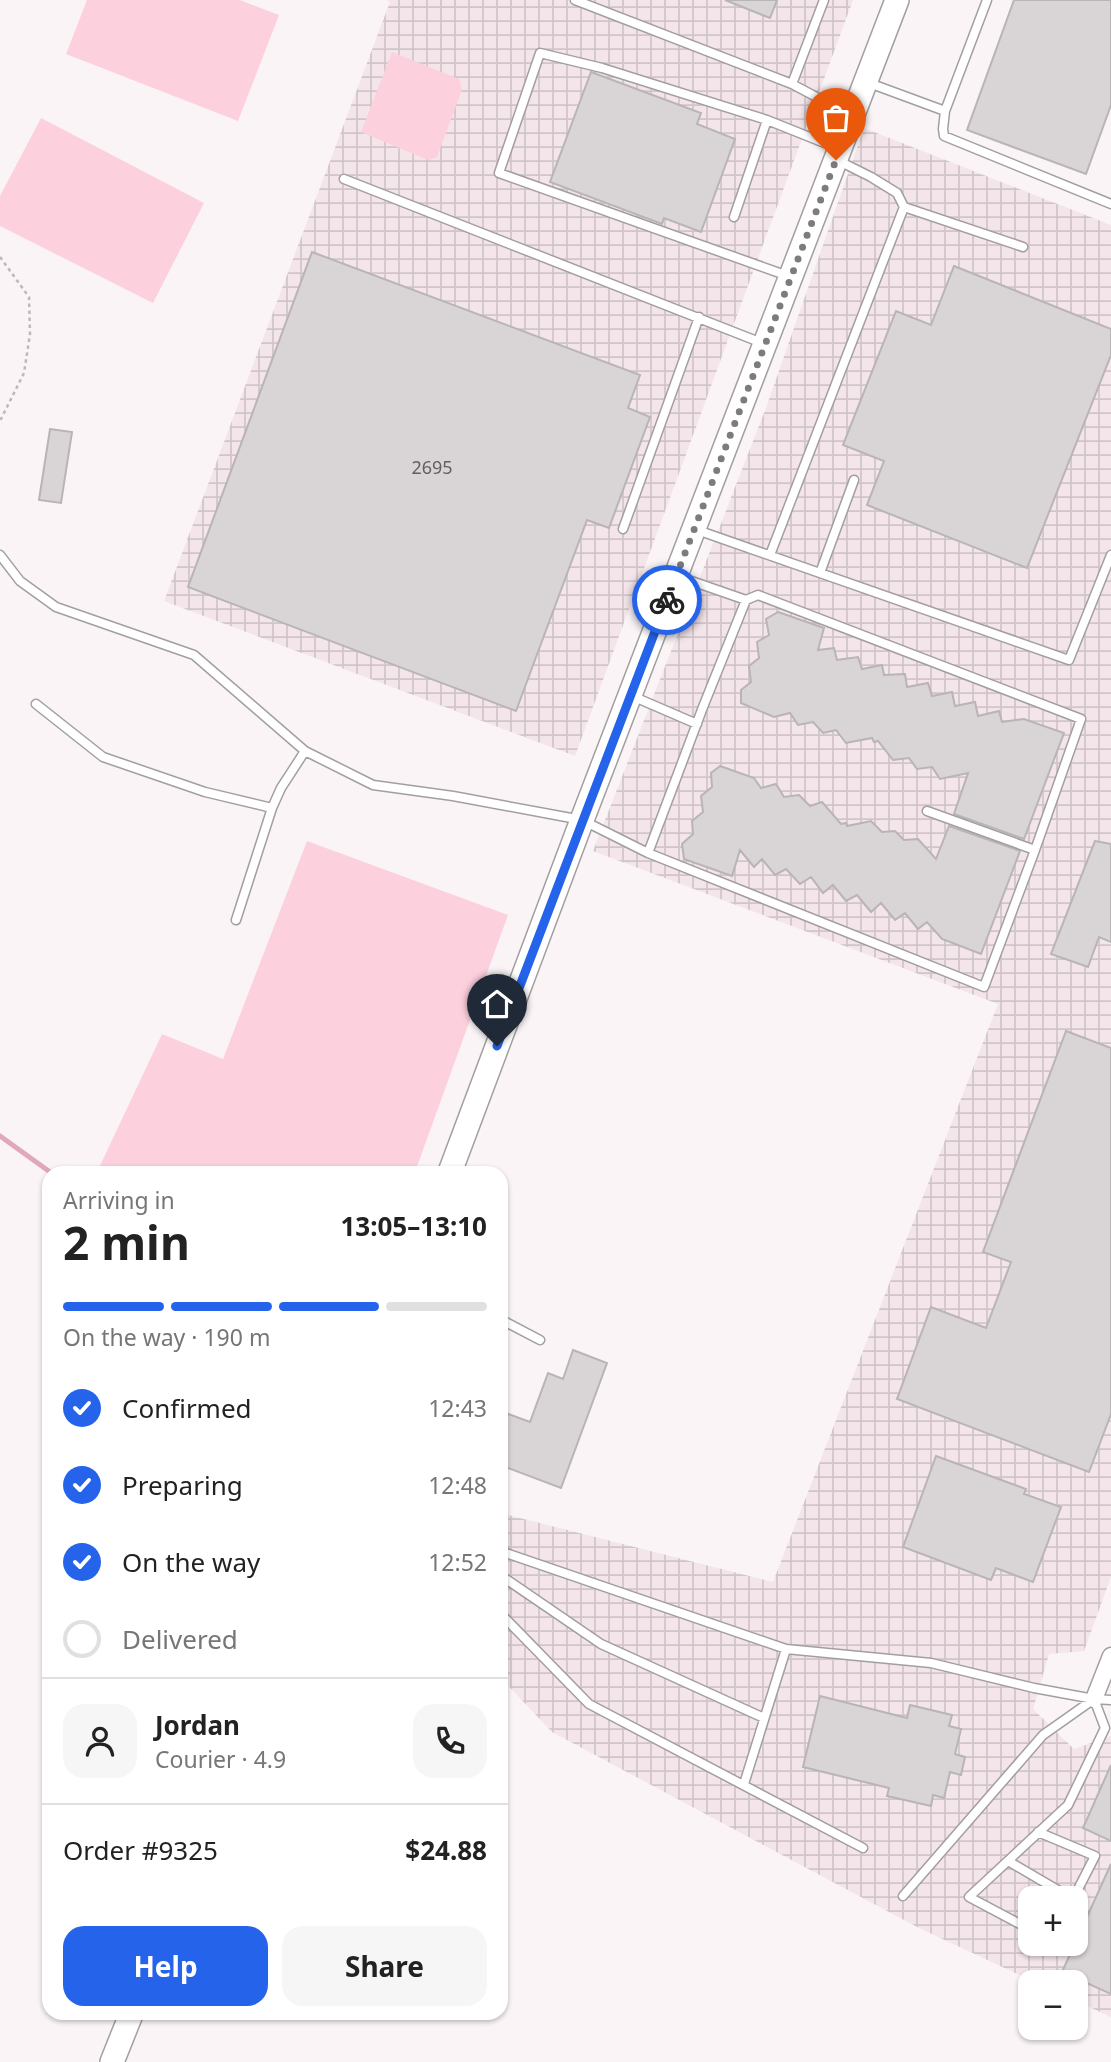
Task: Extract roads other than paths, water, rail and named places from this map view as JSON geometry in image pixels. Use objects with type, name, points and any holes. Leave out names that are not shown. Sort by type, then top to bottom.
[{"type":"main road","points":[[452,1166],[897,0]]},
{"type":"main road","points":[[113,2062],[129,2020]]},
{"type":"street","points":[[1094,1699],[1111,1656]]},
{"type":"lane","points":[[575,0],[792,84],[853,117]]},
{"type":"lane","points":[[792,84],[824,0]]},
{"type":"lane","points":[[987,0],[945,111],[944,136],[1111,204]]},
{"type":"lane","points":[[791,276],[499,173],[540,53],[602,68],[766,120],[838,154],[897,193],[904,207],[1023,247]]},
{"type":"lane","points":[[866,82],[945,111]]},
{"type":"lane","points":[[734,217],[766,120]]},
{"type":"lane","points":[[344,179],[765,344]]},
{"type":"lane","points":[[770,555],[904,207]]},
{"type":"lane","points":[[623,529],[699,317]]},
{"type":"lane","points":[[820,573],[854,480]]},
{"type":"lane","points":[[694,529],[1069,660],[1111,555]]},
{"type":"lane","points":[[0,555],[20,581],[56,607],[194,655],[305,751],[373,785],[453,796],[582,820],[649,853],[984,987],[1081,719],[758,595],[746,600],[676,576]]},
{"type":"lane","points":[[649,853],[746,600]]},
{"type":"lane","points":[[630,695],[697,724]]},
{"type":"lane","points":[[36,704],[103,757],[205,792],[271,808]]},
{"type":"lane","points":[[236,920],[271,808],[305,751]]},
{"type":"lane","points":[[928,811],[1035,850]]},
{"type":"lane","points":[[508,1323],[540,1340]]},
{"type":"lane","points":[[508,1554],[786,1649],[931,1663],[1034,1688],[1111,1700]]},
{"type":"lane","points":[[508,1580],[601,1644],[764,1718]]},
{"type":"lane","points":[[508,1621],[589,1704],[863,1848]]},
{"type":"lane","points":[[744,1784],[786,1649]]},
{"type":"lane","points":[[1018,1923],[968,1897],[1068,1805],[1105,1728],[1094,1699]]},
{"type":"lane","points":[[903,1896],[1043,1735],[1094,1699]]},
{"type":"lane","points":[[1038,1832],[1095,1856],[1080,1886]]},
{"type":"lane","points":[[1008,1861],[1051,1886]]},
{"type":"waterway","points":[[0,1136],[42,1166]]}]
